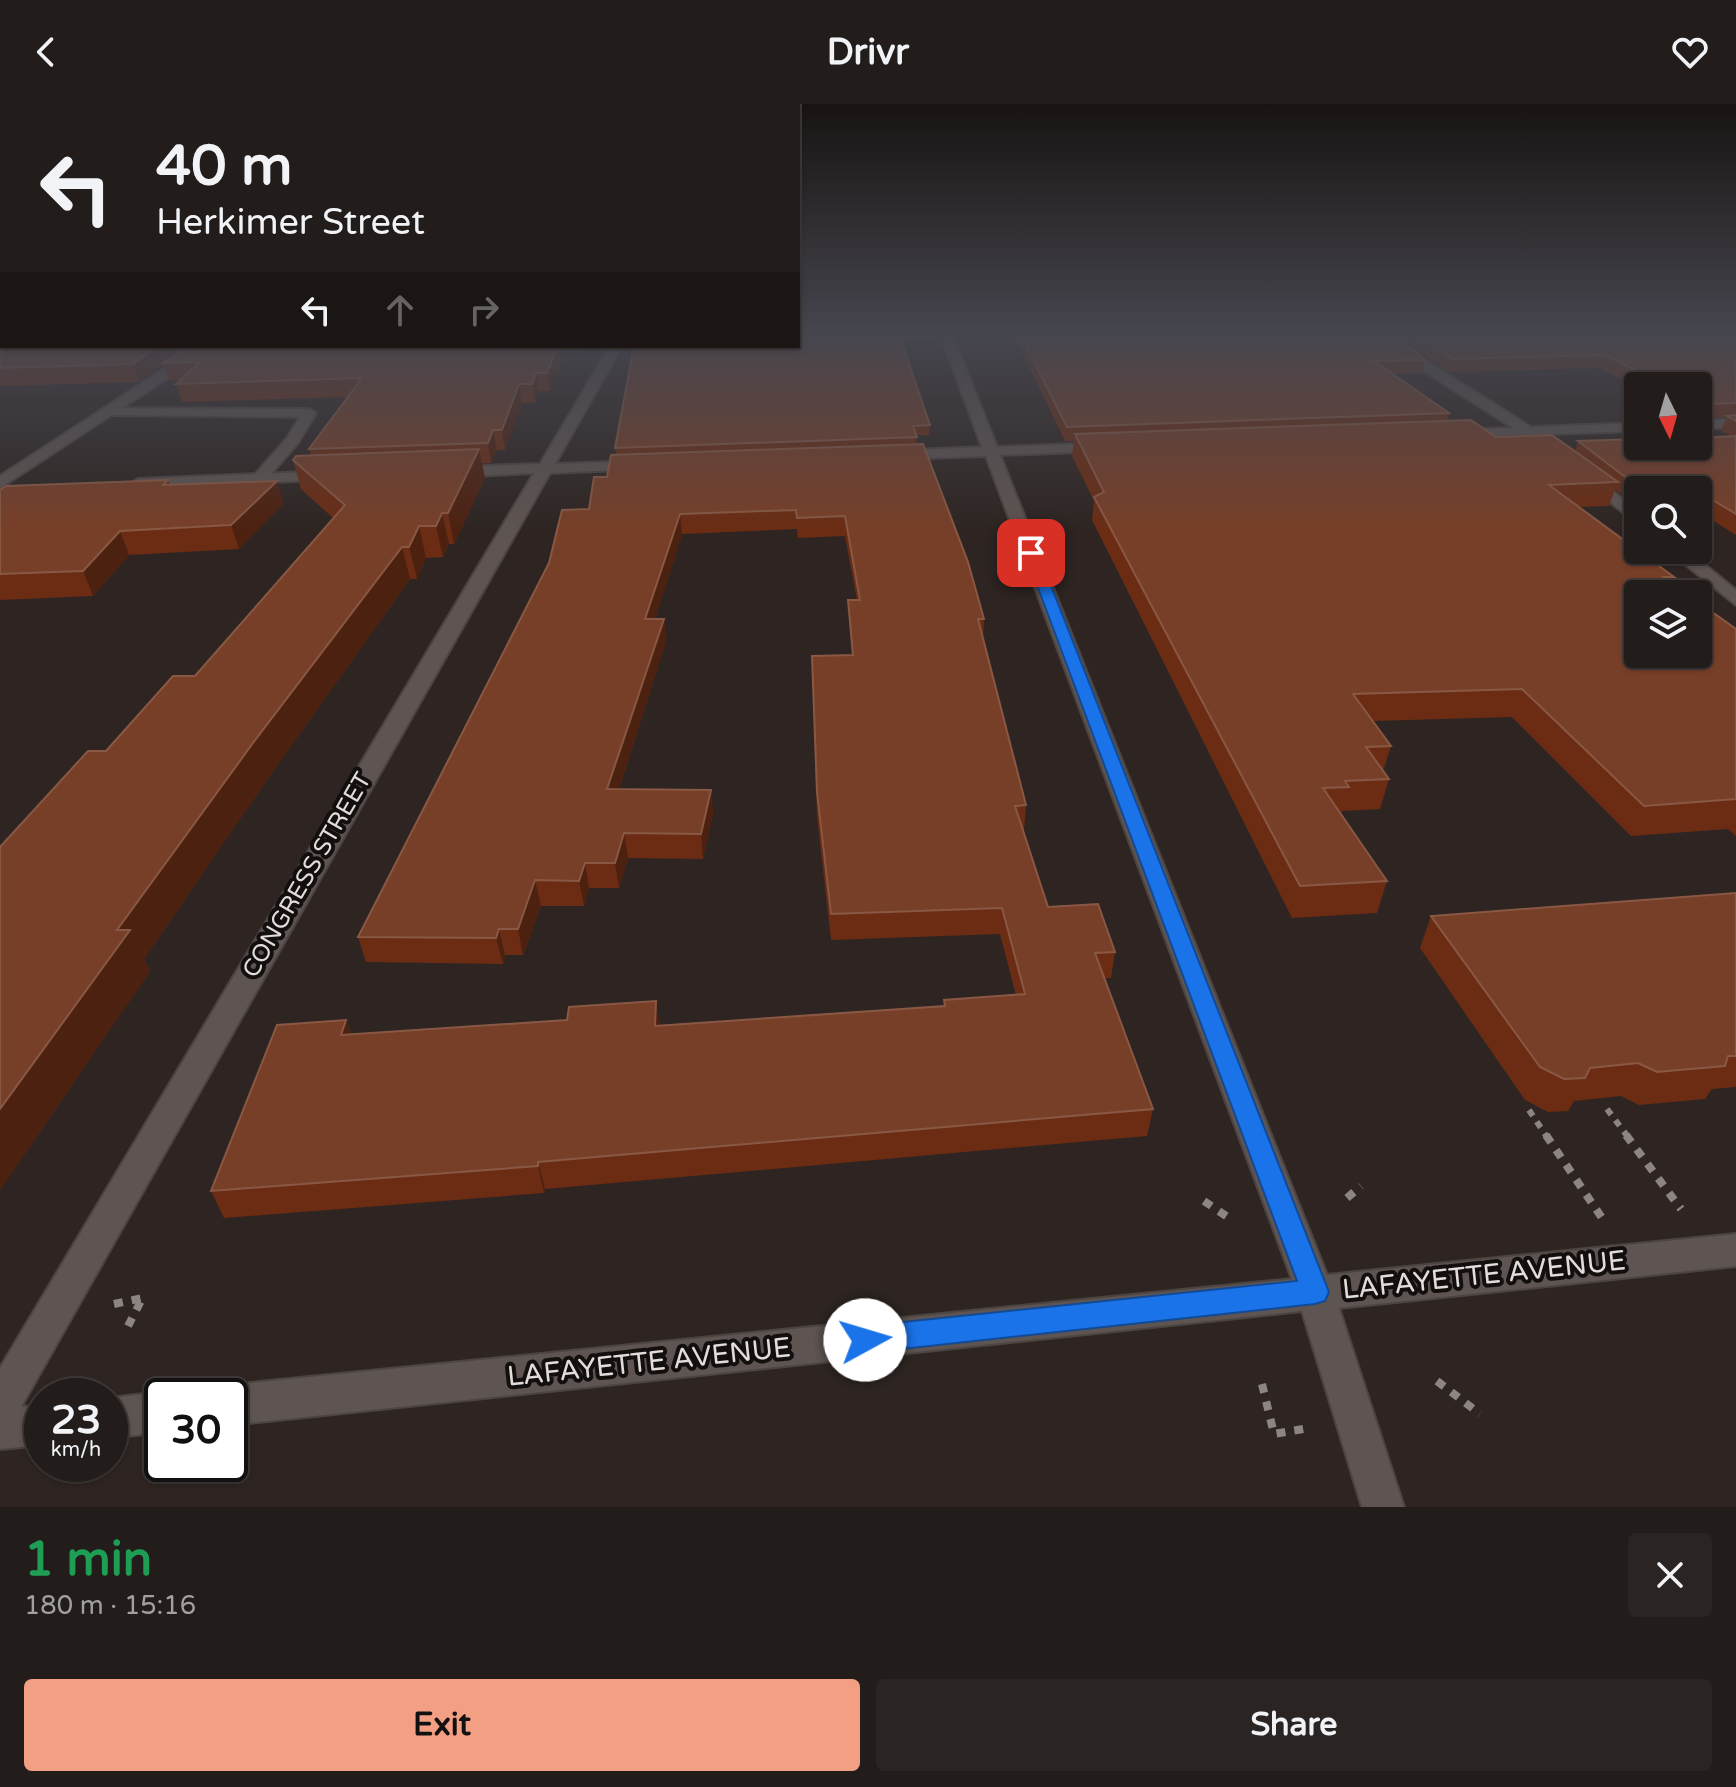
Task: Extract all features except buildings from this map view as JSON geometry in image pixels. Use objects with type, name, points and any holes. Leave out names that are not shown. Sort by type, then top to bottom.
[{"type":"street","points":[[0,486],[127,399]]},
{"type":"street","name":"CONGRESS STREET","points":[[0,1405],[584,399]]},
{"type":"street","points":[[972,399],[1315,1292],[1383,1507]]},
{"type":"street","points":[[1478,399],[1548,446]]},
{"type":"street","points":[[108,412],[309,413],[293,440],[259,479]]},
{"type":"street","points":[[1712,424],[1736,423]]},
{"type":"street","points":[[1444,434],[1624,428]]},
{"type":"street","points":[[872,456],[1117,447]]},
{"type":"street","points":[[427,473],[652,464]]},
{"type":"street","points":[[1571,464],[1624,508]]},
{"type":"street","points":[[116,485],[351,476]]},
{"type":"street","points":[[0,486],[24,488]]},
{"type":"street","points":[[1693,564],[1736,599]]},
{"type":"street","name":"LAFAYETTE AVENUE","points":[[248,1403],[1736,1250]]},
{"type":"street","points":[[0,1429],[24,1427]]},
{"type":"path","points":[[1607,1109],[1667,1191]]},
{"type":"path","points":[[1529,1110],[1590,1199]]},
{"type":"path","points":[[1347,1198],[1361,1186]]},
{"type":"path","points":[[1204,1201],[1229,1218]]},
{"type":"path","points":[[109,1305],[143,1298],[128,1326]]},
{"type":"path","points":[[1437,1381],[1480,1414]]},
{"type":"path","points":[[1262,1384],[1274,1434],[1310,1428]]},
{"type":"route","points":[[865,1340],[1315,1292],[1031,553]]}]
